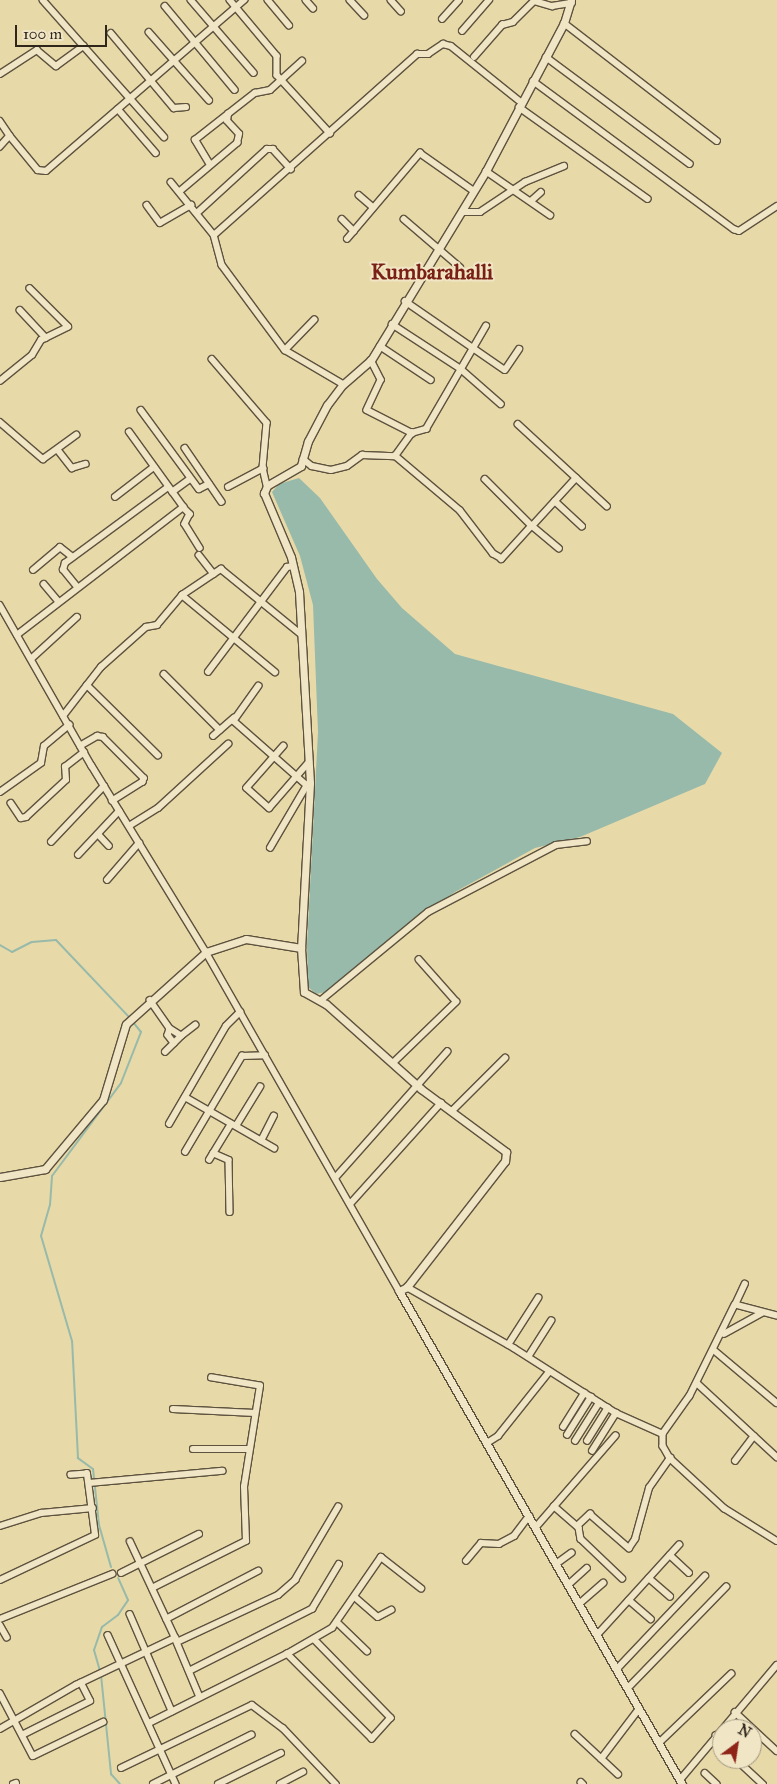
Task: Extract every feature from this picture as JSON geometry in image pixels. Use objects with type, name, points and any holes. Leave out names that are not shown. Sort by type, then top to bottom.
[{"type":"street","points":[[190,0],[254,73]]},
{"type":"street","points":[[230,0],[277,56],[276,71],[282,80],[330,133]]},
{"type":"street","points":[[0,121],[38,170],[46,171],[244,0]]},
{"type":"street","points":[[268,0],[290,25]]},
{"type":"street","points":[[306,0],[313,8]]},
{"type":"street","points":[[350,0],[364,15]]},
{"type":"street","points":[[391,0],[401,10]]},
{"type":"street","points":[[442,19],[459,0]]},
{"type":"street","points":[[462,31],[489,0]]},
{"type":"street","points":[[45,1],[128,100],[164,137]]},
{"type":"street","points":[[474,57],[502,25],[513,22],[534,1],[552,6],[571,1]]},
{"type":"street","points":[[267,486],[299,469],[327,405],[343,384],[371,360],[380,346],[405,301],[486,171],[564,23],[571,1]]},
{"type":"street","points":[[165,6],[234,90]]},
{"type":"street","points":[[564,23],[717,141]]},
{"type":"street","points":[[149,32],[209,100]]},
{"type":"street","points":[[111,33],[174,108],[186,107]]},
{"type":"street","points":[[214,235],[417,54],[428,54],[444,44],[520,105],[648,199]]},
{"type":"street","points":[[0,74],[37,50],[56,66],[84,46]]},
{"type":"street","points":[[546,57],[690,164]]},
{"type":"street","points":[[210,165],[195,140],[255,93],[270,90],[302,60]]},
{"type":"street","points":[[533,81],[734,229],[739,230],[777,206]]},
{"type":"street","points":[[118,109],[156,153]]},
{"type":"street","points":[[180,191],[240,138],[227,121],[228,114]]},
{"type":"street","points":[[0,147],[10,136]]},
{"type":"street","points":[[198,212],[267,149],[273,149],[291,168]]},
{"type":"street","points":[[347,239],[420,153],[474,191]]},
{"type":"street","points":[[462,212],[480,212],[525,182],[564,166]]},
{"type":"street","points":[[486,171],[550,215]]},
{"type":"street","points":[[171,182],[198,212],[214,235],[222,264],[285,350],[343,384]]},
{"type":"street","points":[[531,201],[542,192]]},
{"type":"street","points":[[359,196],[373,207]]},
{"type":"street","points":[[147,205],[160,223],[191,205]]},
{"type":"street","points":[[342,219],[354,230]]},
{"type":"street","points":[[404,219],[460,268]]},
{"type":"street","points":[[0,381],[36,350],[44,339],[68,327],[30,289]]},
{"type":"street","points":[[405,301],[506,370],[519,349]]},
{"type":"street","points":[[20,310],[44,339]]},
{"type":"street","points":[[285,350],[314,320]]},
{"type":"street","points":[[392,324],[461,369],[501,404]]},
{"type":"street","points":[[395,456],[412,433],[426,429],[486,326]]},
{"type":"street","points":[[380,346],[431,380]]},
{"type":"street","points":[[212,359],[266,423],[263,468],[267,486],[264,494],[293,566],[301,634],[309,762],[301,948],[304,992],[320,1001],[418,1086],[506,1152],[507,1157],[407,1287],[399,1290]]},
{"type":"street","points":[[371,360],[381,380],[367,410],[412,433]]},
{"type":"street","points":[[141,410],[199,489],[209,484]]},
{"type":"street","points":[[0,422],[38,458],[48,458],[76,435]]},
{"type":"street","points":[[518,424],[607,506]]},
{"type":"street","points":[[129,432],[170,490],[190,514],[185,524],[200,548]]},
{"type":"street","points":[[185,448],[222,502]]},
{"type":"street","points":[[58,450],[72,468],[85,464]]},
{"type":"street","points":[[304,459],[312,466],[331,470],[347,466],[362,455],[395,456],[460,511],[497,558],[506,556],[576,478]]},
{"type":"street","points":[[114,497],[154,467]]},
{"type":"street","points":[[228,487],[263,468]]},
{"type":"street","points":[[77,587],[63,570],[73,557],[170,490],[190,479]]},
{"type":"street","points":[[484,480],[559,549]]},
{"type":"street","points":[[555,501],[582,526]]},
{"type":"street","points":[[17,635],[183,507]]},
{"type":"street","points":[[33,570],[60,546],[73,557]]},
{"type":"street","points":[[199,555],[214,574]]},
{"type":"street","points":[[208,672],[287,568],[293,566]]},
{"type":"street","points":[[63,716],[87,685],[146,627],[157,625],[182,595],[214,574],[226,569],[301,634]]},
{"type":"street","points":[[44,584],[59,602]]},
{"type":"street","points":[[182,595],[275,672]]},
{"type":"street","points":[[1,607],[82,749],[206,952],[628,1688],[679,1783],[712,1740]]},
{"type":"street","points":[[31,659],[77,617]]},
{"type":"street","points":[[164,674],[220,730]]},
{"type":"street","points":[[87,685],[158,755]]},
{"type":"street","points":[[213,736],[234,718],[259,686]]},
{"type":"street","points":[[234,718],[308,786]]},
{"type":"street","points":[[0,792],[41,763],[44,746],[69,725]]},
{"type":"street","points":[[11,803],[21,818],[26,817],[66,780],[65,768],[97,736],[103,736],[144,778],[143,782],[114,801]]},
{"type":"street","points":[[129,826],[158,808],[228,744]]},
{"type":"street","points":[[284,746],[247,788],[267,807],[309,762]]},
{"type":"street","points":[[52,842],[104,786]]},
{"type":"street","points":[[270,848],[308,786]]},
{"type":"street","points":[[78,854],[120,811]]},
{"type":"street","points":[[98,834],[110,846]]},
{"type":"street","points":[[320,1001],[428,912],[556,845],[587,841]]},
{"type":"street","points":[[107,880],[139,843]]},
{"type":"street","points":[[0,1177],[45,1169],[103,1100],[128,1022],[133,1015],[206,952],[246,939],[301,948]]},
{"type":"street","points":[[393,1064],[456,1002],[419,960]]},
{"type":"street","points":[[150,1000],[170,1029],[181,1036]]},
{"type":"street","points":[[169,1124],[226,1026],[240,1012]]},
{"type":"street","points":[[165,1052],[195,1024]]},
{"type":"street","points":[[170,1029],[168,1036],[174,1043]]},
{"type":"street","points":[[335,1178],[447,1052]]},
{"type":"street","points":[[185,1152],[242,1056],[265,1055]]},
{"type":"street","points":[[452,1110],[505,1058]]},
{"type":"street","points":[[209,1160],[260,1087]]},
{"type":"street","points":[[185,1096],[274,1148]]},
{"type":"street","points":[[350,1204],[442,1103]]},
{"type":"street","points":[[261,1141],[274,1116]]},
{"type":"street","points":[[213,1153],[229,1160],[230,1212]]},
{"type":"street","points":[[745,1284],[724,1334],[697,1384],[663,1434],[663,1446],[670,1458],[724,1508],[777,1541]]},
{"type":"street","points":[[407,1287],[508,1344],[549,1372],[616,1413],[663,1434]]},
{"type":"street","points":[[508,1344],[538,1298]]},
{"type":"street","points":[[735,1305],[777,1316]]},
{"type":"street","points":[[724,1334],[762,1313]]},
{"type":"street","points":[[528,1357],[551,1321]]},
{"type":"street","points":[[714,1350],[777,1404]]},
{"type":"street","points":[[487,1443],[498,1436],[549,1372]]},
{"type":"street","points":[[152,1588],[246,1541],[244,1487],[260,1386],[212,1378]]},
{"type":"street","points":[[697,1384],[777,1457]]},
{"type":"street","points":[[563,1427],[584,1393]]},
{"type":"street","points":[[568,1436],[591,1398]]},
{"type":"street","points":[[575,1441],[599,1403]]},
{"type":"street","points":[[587,1441],[608,1408]]},
{"type":"street","points":[[172,1409],[255,1414]]},
{"type":"street","points":[[592,1451],[616,1413]]},
{"type":"street","points":[[536,1527],[615,1436]]},
{"type":"street","points":[[735,1461],[754,1436]]},
{"type":"street","points":[[194,1449],[249,1449]]},
{"type":"street","points":[[577,1526],[592,1515],[629,1548],[635,1539],[649,1488],[670,1458]]},
{"type":"street","points":[[90,1483],[222,1471]]},
{"type":"street","points":[[0,1580],[95,1534],[88,1474],[71,1475]]},
{"type":"street","points":[[554,1506],[577,1526],[581,1539],[622,1578]]},
{"type":"street","points":[[0,1728],[81,1683],[122,1663],[278,1595],[295,1580],[338,1507]]},
{"type":"street","points":[[0,1526],[45,1512],[93,1508]]},
{"type":"street","points":[[466,1561],[482,1543],[499,1544],[514,1536],[529,1516]]},
{"type":"street","points":[[121,1573],[200,1534]]},
{"type":"street","points":[[130,1542],[176,1640],[200,1697]]},
{"type":"street","points":[[596,1635],[679,1545]]},
{"type":"street","points":[[556,1564],[571,1552]]},
{"type":"street","points":[[670,1555],[689,1573]]},
{"type":"street","points":[[149,1723],[314,1639],[337,1622],[381,1557],[421,1588]]},
{"type":"street","points":[[189,1672],[312,1609],[340,1564]]},
{"type":"street","points":[[568,1585],[588,1568]]},
{"type":"street","points":[[166,1619],[258,1571]]},
{"type":"street","points":[[0,1620],[112,1574]]},
{"type":"street","points":[[617,1669],[705,1576]]},
{"type":"street","points":[[649,1578],[670,1596]]},
{"type":"street","points":[[579,1604],[602,1583]]},
{"type":"street","points":[[628,1688],[726,1587]]},
{"type":"street","points":[[355,1598],[378,1617],[390,1610]]},
{"type":"street","points":[[629,1600],[651,1619]]},
{"type":"street","points":[[130,1614],[172,1711]]},
{"type":"street","points":[[337,1622],[367,1651]]},
{"type":"street","points":[[0,1625],[7,1637]]},
{"type":"street","points":[[108,1635],[176,1784]]},
{"type":"street","points":[[287,1654],[372,1739],[391,1718],[314,1639]]},
{"type":"street","points":[[729,1719],[777,1665]]},
{"type":"street","points":[[659,1744],[732,1674]]},
{"type":"street","points":[[22,1735],[90,1701],[81,1683]]},
{"type":"street","points":[[0,1693],[12,1720],[33,1756],[103,1722]]},
{"type":"street","points":[[121,1768],[252,1705],[283,1728],[336,1784]]},
{"type":"street","points":[[601,1759],[639,1709]]},
{"type":"street","points":[[735,1712],[777,1751]]},
{"type":"street","points":[[575,1734],[618,1774]]},
{"type":"street","points":[[153,1784],[251,1735]]},
{"type":"street","points":[[218,1784],[281,1753]]},
{"type":"street","points":[[747,1769],[763,1784]]},
{"type":"street","points":[[280,1784],[303,1772]]},
{"type":"street","points":[[705,1773],[717,1784]]},
{"type":"shaded area","points":[[299,478],[320,498],[377,579],[402,608],[455,654],[673,714],[722,753],[705,784],[580,837],[535,848],[455,892],[402,929],[326,992],[316,994],[308,987],[307,945],[318,732],[313,605],[300,556],[272,492],[279,484]]},
{"type":"waterway","points":[[0,945],[12,952],[32,942],[56,940],[130,1018]]},
{"type":"waterway","points":[[111,1567],[99,1525],[93,1469],[78,1458],[72,1341],[41,1236],[50,1205],[52,1176],[121,1083],[141,1032],[133,1022]]},
{"type":"waterway","points":[[100,1671],[94,1650],[102,1627],[118,1615],[128,1600],[118,1578]]},
{"type":"waterway","points":[[101,1675],[111,1774],[120,1784]]},
{"type":"district","name":"Kumbarahalli","points":[[432,272]]}]
